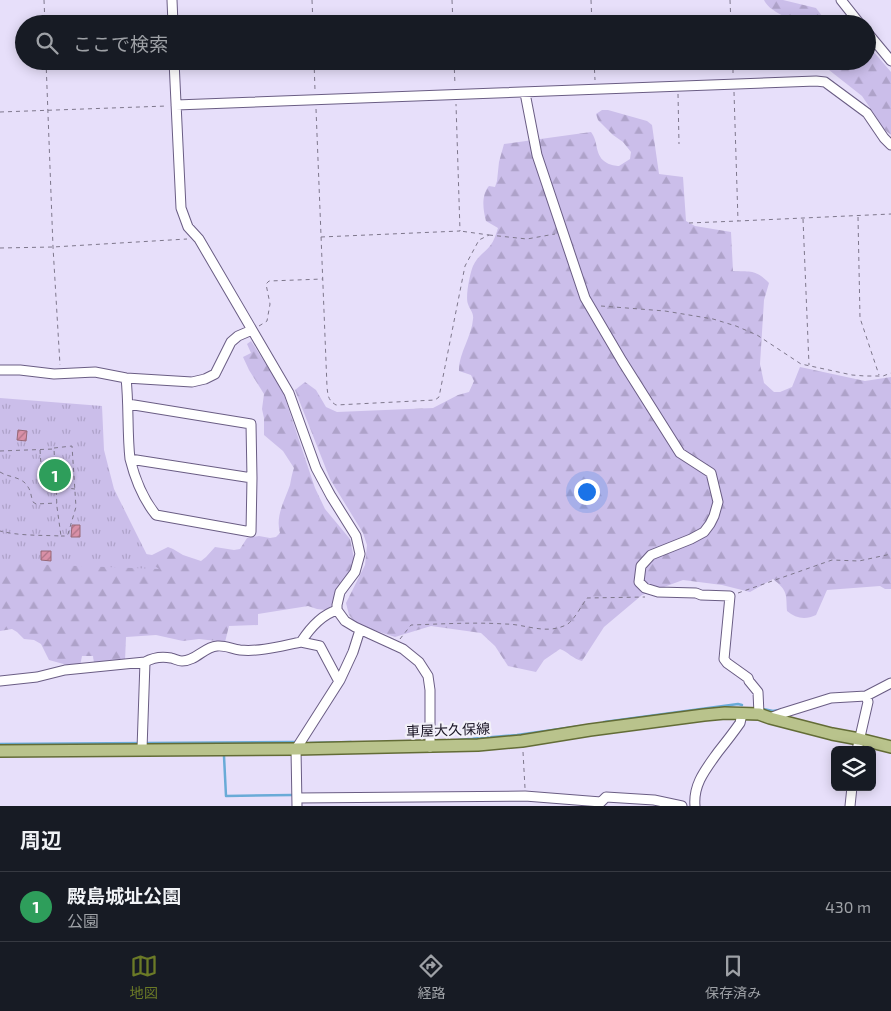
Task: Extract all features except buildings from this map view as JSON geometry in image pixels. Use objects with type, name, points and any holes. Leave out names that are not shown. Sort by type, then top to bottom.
[{"type":"main road","name":"車屋大久保線","points":[[0,751],[143,745],[296,748],[478,745],[522,741],[704,714],[725,713],[765,716],[832,734],[858,744],[891,747]]},
{"type":"street","points":[[172,0],[173,15]]},
{"type":"street","points":[[841,0],[853,15]]},
{"type":"street","points":[[876,43],[891,61]]},
{"type":"street","points":[[174,70],[181,208],[188,227],[199,238],[289,393],[316,468],[356,536],[360,554],[355,572],[340,592],[337,610],[345,621],[360,630],[403,649],[419,662],[428,676],[430,690],[430,747]]},
{"type":"street","points":[[176,105],[816,81],[825,82],[867,113],[891,146]]},
{"type":"street","points":[[525,93],[537,155],[585,298],[680,453],[711,473],[718,502],[714,516],[704,532],[651,555],[641,566],[639,582],[645,588],[658,592],[696,592],[701,595],[730,596],[724,659],[748,678],[758,692],[765,716],[783,713],[831,698],[866,696],[891,683]]},
{"type":"street","points":[[0,370],[54,374],[95,372],[126,378],[192,382],[215,374],[231,342],[238,336],[252,330]]},
{"type":"street","points":[[126,378],[130,459],[133,471],[148,505],[156,516],[251,532],[251,424],[128,404]]},
{"type":"street","points":[[130,459],[252,478]]},
{"type":"street","points":[[301,642],[318,621],[330,612],[337,610]]},
{"type":"street","points":[[360,630],[353,652],[340,680],[296,748],[297,802],[525,796],[601,802],[606,796],[654,800],[682,806]]},
{"type":"street","points":[[0,681],[38,677],[65,670],[145,662],[160,657],[183,661],[218,646],[227,646],[239,650],[266,649],[301,642],[320,646],[340,680]]},
{"type":"street","points":[[143,745],[145,662]]},
{"type":"street","points":[[858,744],[868,702],[866,696]]},
{"type":"street","points":[[695,806],[694,798],[702,773],[740,723],[742,714]]},
{"type":"street","points":[[850,806],[852,791]]},
{"type":"path","points":[[44,0],[45,15]]},
{"type":"path","points":[[312,0],[313,15]]},
{"type":"path","points":[[452,0],[453,15]]},
{"type":"path","points":[[591,0],[592,15]]},
{"type":"path","points":[[730,0],[731,15]]},
{"type":"path","points":[[46,70],[59,373]]},
{"type":"path","points":[[314,70],[327,387],[328,397],[331,402],[336,405],[435,400],[439,397],[465,266],[480,240],[489,235]]},
{"type":"path","points":[[454,70],[460,231]]},
{"type":"path","points":[[594,70],[595,90]]},
{"type":"path","points":[[733,70],[738,221]]},
{"type":"path","points":[[677,86],[679,144]]},
{"type":"path","points":[[0,112],[176,105]]},
{"type":"path","points":[[689,223],[891,214]]},
{"type":"path","points":[[858,216],[860,318],[879,376]]},
{"type":"path","points":[[803,218],[808,366]]},
{"type":"path","points":[[321,237],[460,231],[527,239],[563,233]]},
{"type":"path","points":[[0,248],[53,247],[199,238]]},
{"type":"path","points":[[252,330],[267,321],[270,304],[266,284],[269,281],[323,279]]},
{"type":"path","points":[[589,305],[665,311],[713,319],[757,335],[801,364],[852,375],[879,376],[891,372]]},
{"type":"path","points":[[0,451],[54,449],[72,446],[76,507],[67,536],[10,534],[0,531]]},
{"type":"path","points":[[40,449],[43,483],[46,487],[49,489],[75,489]]},
{"type":"path","points":[[54,449],[60,536]]},
{"type":"path","points":[[0,472],[24,482],[29,488],[33,502],[36,504],[57,503]]},
{"type":"path","points":[[730,596],[832,560],[859,561],[891,554]]},
{"type":"path","points":[[395,645],[411,625],[508,624],[540,630],[568,624],[587,598],[644,597]]},
{"type":"path","points":[[522,741],[525,796]]},
{"type":"green space","points":[[764,0],[783,0],[816,8],[821,15],[781,15],[766,4]]},
{"type":"green space","points":[[876,54],[891,72],[891,135],[885,130],[862,96],[829,70],[876,70]]},
{"type":"green space","points":[[602,110],[647,121],[652,125],[659,174],[683,177],[686,221],[695,226],[731,232],[733,271],[756,273],[769,283],[764,300],[760,364],[764,383],[774,392],[780,392],[792,387],[800,367],[865,381],[891,377],[891,589],[885,589],[880,586],[827,590],[816,615],[805,618],[794,616],[787,611],[785,593],[773,579],[750,592],[722,585],[683,580],[642,595],[604,627],[582,661],[560,649],[544,660],[536,672],[508,666],[495,646],[481,633],[431,626],[395,637],[358,625],[349,615],[346,603],[365,565],[367,545],[363,533],[330,479],[295,390],[305,382],[316,390],[326,407],[337,412],[433,408],[458,395],[469,392],[474,381],[471,375],[459,371],[459,365],[473,319],[467,301],[468,285],[475,263],[491,244],[498,228],[486,221],[483,203],[489,186],[495,187],[504,144],[591,132],[600,157],[610,164],[619,166],[630,159],[631,152],[623,142],[598,120],[596,114]]},
{"type":"green space","points":[[251,341],[282,389],[315,488],[325,509],[350,539],[354,558],[352,568],[336,593],[332,605],[326,610],[308,606],[258,614],[258,625],[229,626],[225,642],[199,639],[183,641],[156,635],[126,637],[125,661],[94,663],[93,656],[82,656],[80,666],[49,660],[41,644],[34,640],[24,639],[12,629],[0,631],[0,409],[146,554],[152,555],[168,547],[183,555],[201,561],[215,547],[240,549],[247,538],[259,536],[270,538],[276,537],[280,533],[280,514],[294,468],[283,451],[264,435],[262,409],[264,394],[243,357],[251,353],[247,344]]},
{"type":"green space","points":[[0,398],[102,406],[104,450],[114,489],[151,563],[159,569],[0,563]]},
{"type":"waterway","points":[[604,722],[742,705]]},
{"type":"waterway","points":[[763,709],[779,710]]},
{"type":"waterway","points":[[458,740],[517,735],[581,726]]},
{"type":"waterway","points":[[0,744],[295,742]]},
{"type":"waterway","points":[[310,743],[351,742]]},
{"type":"waterway","points":[[224,756],[226,796],[292,795]]},
{"type":"place","name":"殿島城址公園","points":[[55,475]]}]
